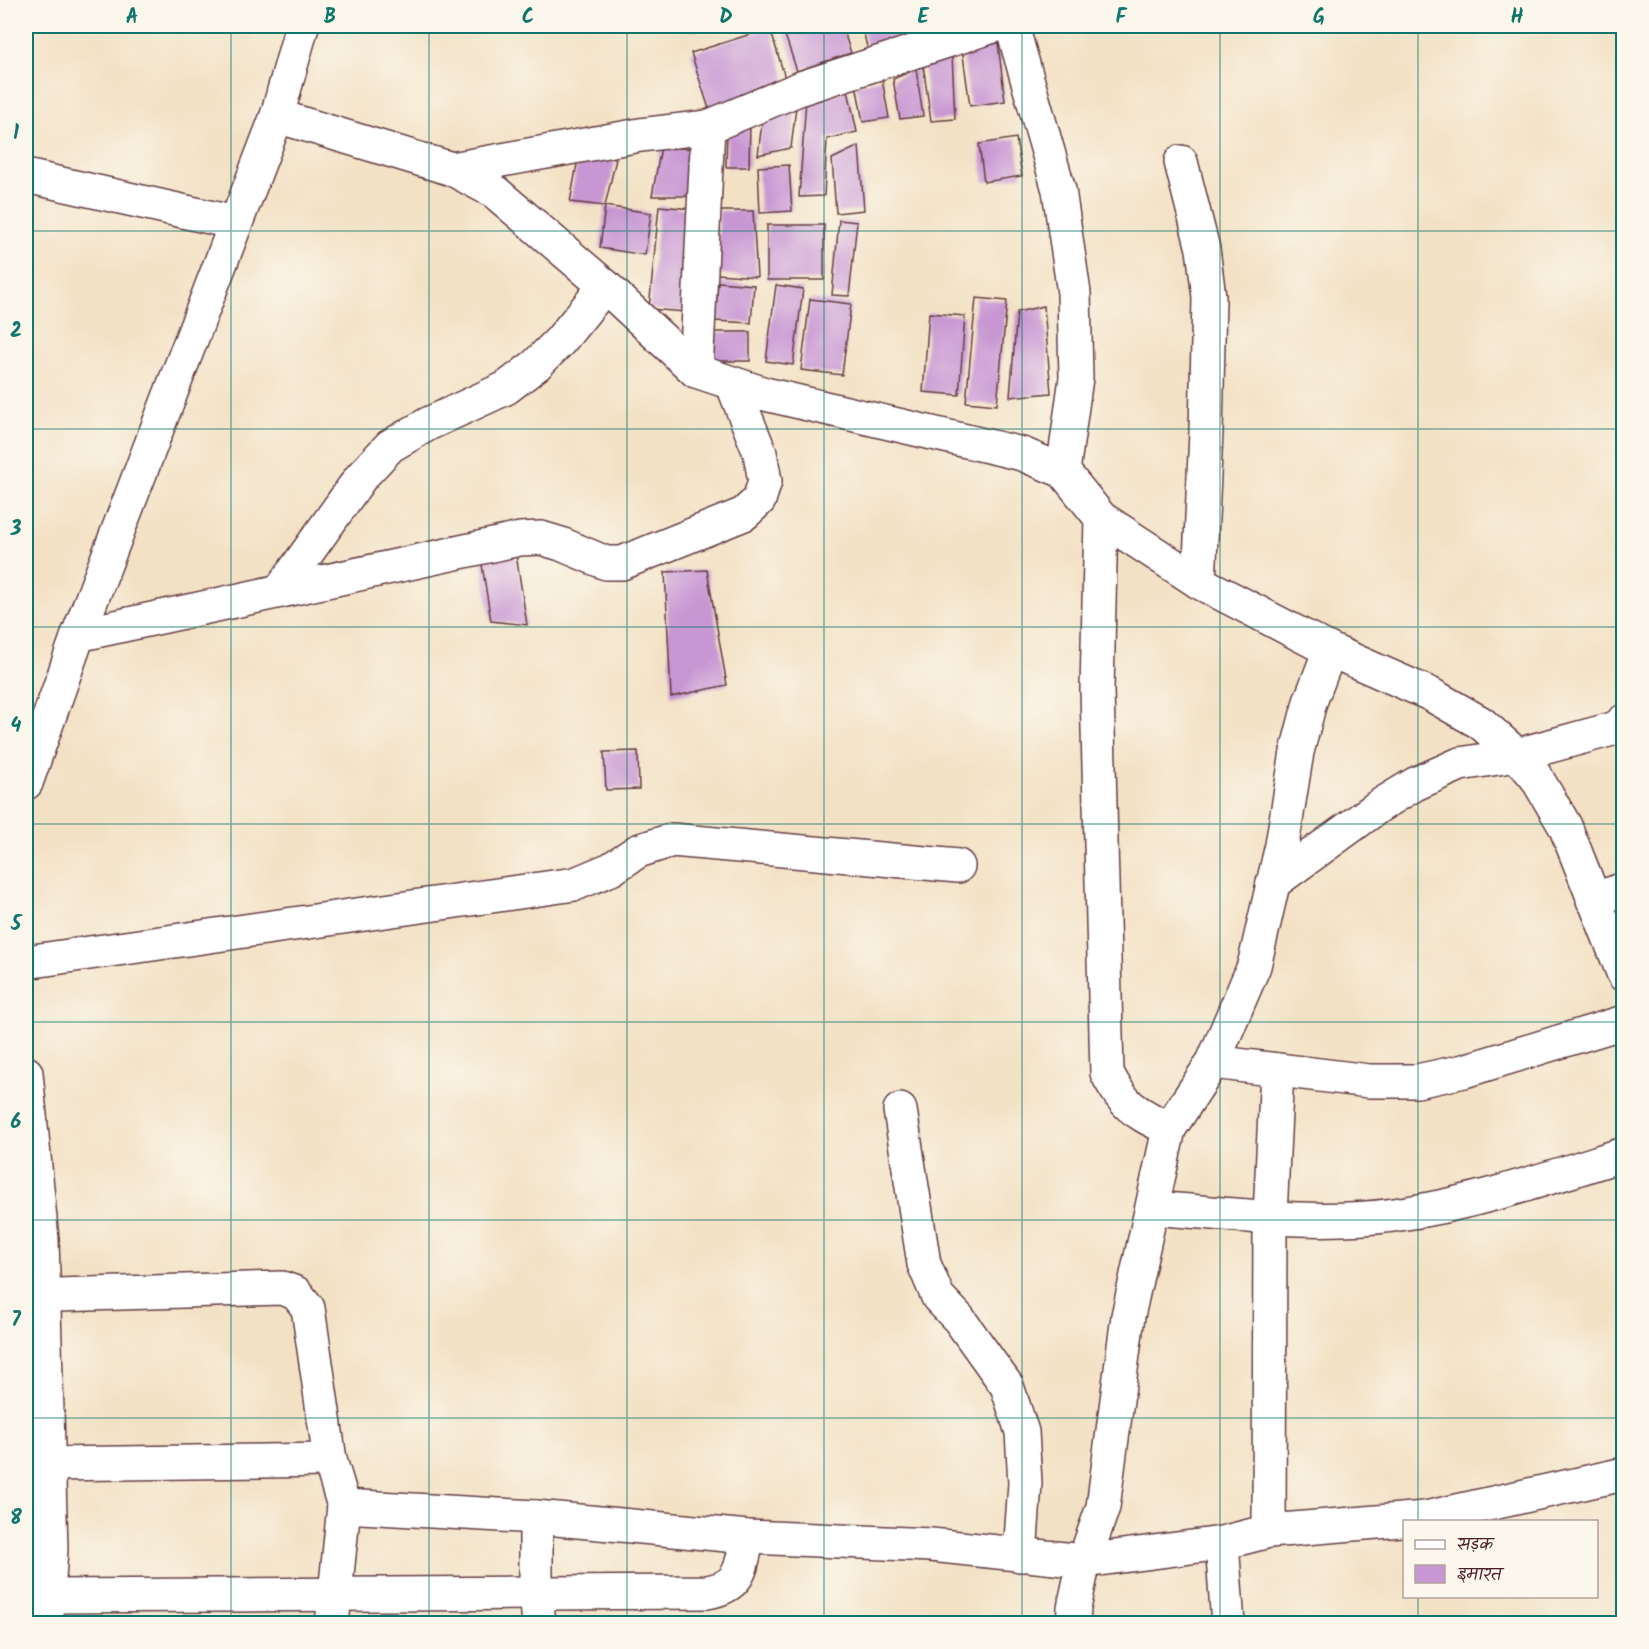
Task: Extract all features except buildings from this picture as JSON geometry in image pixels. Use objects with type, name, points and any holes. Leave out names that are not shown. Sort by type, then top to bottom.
[{"type":"street","points":[[27,773],[277,116],[302,26]]},
{"type":"street","points":[[452,168],[640,135],[708,127],[801,88],[996,26],[1059,190],[1074,293],[1076,378],[1063,471]]},
{"type":"street","points":[[277,116],[452,168],[495,192],[605,286],[696,371],[765,394],[1022,454],[1063,471],[1101,518],[1199,582],[1330,650],[1430,694],[1480,723],[1517,754],[1536,777],[1565,826],[1623,975]]},
{"type":"street","points":[[696,371],[708,127]]},
{"type":"street","points":[[1181,162],[1203,249],[1209,297],[1199,582]]},
{"type":"street","points":[[26,176],[236,223]]},
{"type":"street","points":[[280,591],[361,477],[390,446],[428,424],[506,388],[536,365],[560,341],[605,286]]},
{"type":"street","points":[[78,635],[520,539],[541,538],[606,563],[622,563],[645,556],[744,514],[759,500],[765,481],[760,453],[732,383]]},
{"type":"street","points":[[1101,518],[1097,690],[1107,1072],[1118,1095],[1135,1112],[1169,1129]]},
{"type":"street","points":[[1074,1623],[1074,1608],[1084,1561],[1103,1507],[1128,1316],[1169,1129],[1213,1062],[1254,966],[1282,845],[1297,752],[1310,702],[1330,650]]},
{"type":"street","points":[[1273,883],[1379,806],[1415,784],[1460,764],[1517,754],[1616,728],[1623,721]]},
{"type":"street","points":[[26,962],[575,884],[611,869],[638,851],[672,840],[958,866]]},
{"type":"street","points":[[1593,900],[1623,889]]},
{"type":"street","points":[[1213,1062],[1369,1081],[1417,1081],[1464,1071],[1623,1022]]},
{"type":"street","points":[[1269,1531],[1270,1216],[1277,1070]]},
{"type":"street","points":[[26,1073],[42,1239],[34,1295],[49,1464],[51,1549],[47,1610],[538,1608],[707,1592],[723,1590],[738,1577],[748,1537]]},
{"type":"street","points":[[900,1110],[924,1264],[938,1297],[959,1319],[1007,1386],[1022,1432],[1025,1483],[1020,1555]]},
{"type":"street","points":[[1153,1208],[1319,1220],[1393,1215],[1477,1200],[1623,1154]]},
{"type":"street","points":[[34,1295],[282,1288],[296,1293],[308,1308],[330,1460],[344,1506],[333,1609]]},
{"type":"street","points":[[49,1464],[330,1460]]},
{"type":"street","points":[[344,1506],[536,1516],[748,1537],[931,1545],[1084,1561],[1222,1543],[1269,1531],[1425,1518],[1623,1474]]},
{"type":"street","points":[[536,1516],[538,1608]]},
{"type":"street","points":[[1222,1543],[1228,1623]]}]
